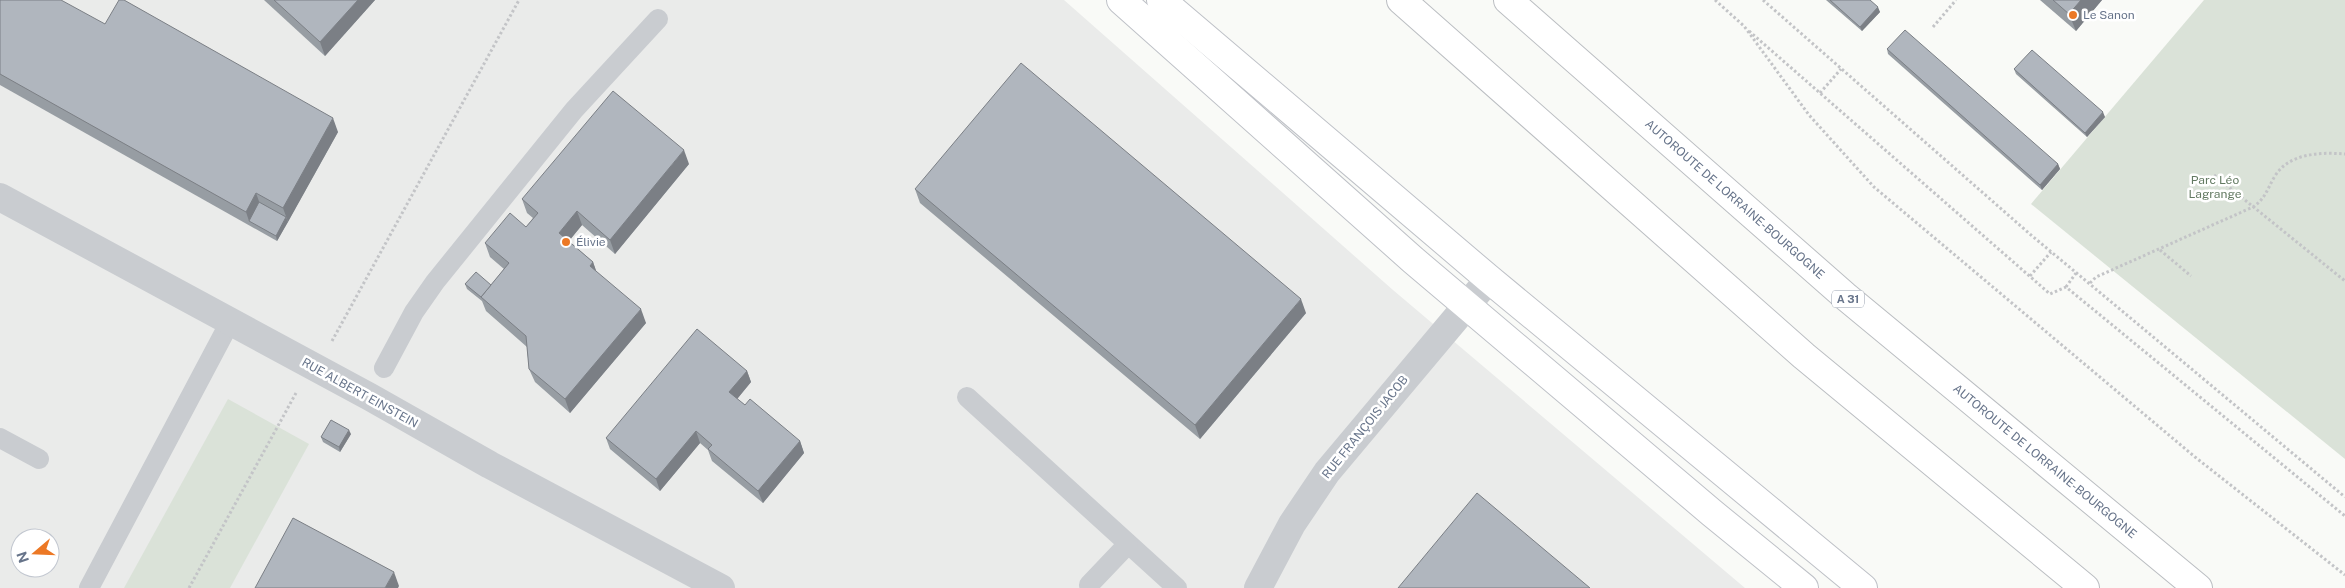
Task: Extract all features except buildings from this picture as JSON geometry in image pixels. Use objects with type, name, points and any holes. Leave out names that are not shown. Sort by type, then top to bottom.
[{"type":"main road","points":[[1121,0],[1412,260],[1712,513],[1804,588]]},
{"type":"main road","points":[[1161,0],[1489,279],[1863,588]]},
{"type":"main road","points":[[1401,0],[1804,356],[2085,588]]},
{"type":"main road","name":"AUTOROUTE DE LORRAINE-BOURGOGNE","points":[[1508,0],[1845,296],[2198,588]]},
{"type":"street","name":"RUE ALBERT EINSTEIN","points":[[0,197],[490,465],[722,588]]},
{"type":"street","name":"RUE FRANÇOIS JACOB","points":[[1258,588],[1292,524],[1327,472],[1361,429],[1468,306],[1489,279]]},
{"type":"lane","points":[[384,368],[414,312],[435,282],[574,110],[658,19]]},
{"type":"lane","points":[[89,588],[230,322]]},
{"type":"lane","points":[[967,397],[1178,588]]},
{"type":"lane","points":[[0,438],[39,459]]},
{"type":"lane","points":[[1088,585],[1128,544]]},
{"type":"path","points":[[189,588],[310,365],[330,344],[520,0]]},
{"type":"path","points":[[1714,0],[2050,294],[2066,287],[2076,273]]},
{"type":"path","points":[[1763,0],[2051,252],[2306,467],[2345,497]]},
{"type":"path","points":[[1933,28],[1956,0]]},
{"type":"path","points":[[1744,26],[1809,115],[1874,187],[2179,444],[2345,575]]},
{"type":"path","points":[[1820,93],[1842,69]]},
{"type":"path","points":[[2090,283],[2096,277],[2253,207],[2264,199],[2276,175],[2298,157],[2322,153],[2345,154]]},
{"type":"path","points":[[2214,175],[2345,281]]},
{"type":"path","points":[[2160,250],[2191,276]]},
{"type":"path","points":[[2030,276],[2051,252]]},
{"type":"path","points":[[2066,287],[2345,516]]},
{"type":"shaded area","points":[[0,0],[1064,0],[1393,290],[1745,588],[0,588]]},
{"type":"green space","name":"Parc Léo Lagrange","points":[[2204,0],[2345,0],[2345,459],[2031,204]]},
{"type":"green space","points":[[228,399],[309,444],[230,588],[124,588]]},
{"type":"place","name":"Le Sanon","points":[[2073,15]]},
{"type":"place","name":"Élivie","points":[[566,242]]}]
